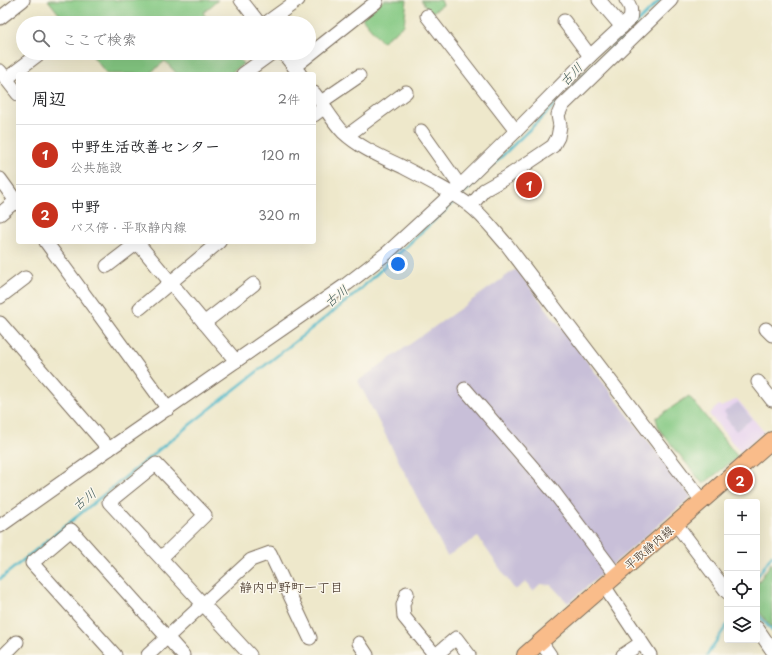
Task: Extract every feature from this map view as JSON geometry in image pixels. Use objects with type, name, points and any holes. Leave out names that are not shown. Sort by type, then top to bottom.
[{"type":"main road","name":"平取静内線","points":[[525,655],[772,440]]},
{"type":"street","points":[[0,18],[23,0]]},
{"type":"street","points":[[241,0],[254,16]]},
{"type":"street","points":[[276,16],[298,0]]},
{"type":"street","points":[[599,0],[622,27]]},
{"type":"street","points":[[0,526],[347,284],[461,196],[516,131],[590,56],[630,19],[632,12],[631,6],[626,0]]},
{"type":"street","points":[[320,101],[343,132],[370,152],[461,196],[484,190],[507,177],[553,146],[558,138],[560,126],[558,115],[562,106],[671,0]]},
{"type":"street","points":[[316,54],[376,2]]},
{"type":"street","points":[[427,16],[516,131]]},
{"type":"street","points":[[564,21],[590,56]]},
{"type":"street","points":[[16,91],[3,75],[28,60]]},
{"type":"street","points":[[245,72],[262,60]]},
{"type":"street","points":[[289,60],[297,70],[309,60]]},
{"type":"street","points":[[316,110],[320,101],[358,76]]},
{"type":"street","points":[[348,135],[406,92]]},
{"type":"street","points":[[421,131],[461,196],[507,245],[702,501]]},
{"type":"street","points":[[0,179],[16,200]]},
{"type":"street","points":[[0,214],[16,202]]},
{"type":"street","points":[[47,244],[168,409]]},
{"type":"street","points":[[107,266],[134,244]]},
{"type":"street","points":[[139,244],[236,361]]},
{"type":"street","points":[[140,308],[217,244]]},
{"type":"street","points":[[0,297],[25,278]]},
{"type":"street","points":[[204,323],[254,284]]},
{"type":"street","points":[[0,323],[109,449]]},
{"type":"street","points":[[758,382],[772,400]]},
{"type":"street","points":[[464,389],[553,491],[617,576]]},
{"type":"street","points":[[161,558],[205,516],[156,464],[109,502],[250,655]]},
{"type":"street","points":[[676,524],[724,588]]},
{"type":"street","points":[[116,655],[32,563],[71,530],[183,655]]},
{"type":"street","points":[[148,655],[251,560],[270,553],[310,638]]},
{"type":"street","points":[[604,586],[650,655]]},
{"type":"street","points":[[407,593],[403,605],[404,617],[435,655],[456,638],[469,655]]},
{"type":"street","points":[[760,632],[772,650]]},
{"type":"street","points":[[4,655],[17,642]]},
{"type":"street","points":[[541,642],[550,655]]},
{"type":"street","points":[[359,643],[367,655]]},
{"type":"street","points":[[623,655],[641,643]]},
{"type":"shaded area","points":[[516,269],[691,497],[568,603],[551,585],[540,584],[533,591],[526,582],[515,590],[478,537],[447,556],[358,381]]},
{"type":"shaded area","points":[[737,399],[764,432],[740,452],[709,414],[719,405],[721,407]]},
{"type":"shaded area","points":[[738,402],[752,419],[736,431],[725,417],[727,416],[724,412]]},
{"type":"green space","points":[[48,0],[218,0],[203,13],[205,16],[61,16]]},
{"type":"green space","points":[[384,0],[407,0],[404,25],[382,42],[362,18]]},
{"type":"green space","points":[[421,0],[441,0],[443,5],[431,13]]},
{"type":"green space","points":[[96,60],[240,60],[243,64],[233,72],[175,72],[165,61],[151,72],[105,72]]},
{"type":"green space","points":[[689,396],[738,457],[703,484],[659,429],[656,418]]},
{"type":"green space","points":[[772,562],[772,628],[760,613],[760,580]]},
{"type":"waterway","name":"古川","points":[[569,90],[660,0]]},
{"type":"waterway","name":"古川","points":[[462,195],[559,101]]},
{"type":"waterway","name":"古川","points":[[0,579],[182,431],[354,295],[455,201]]},
{"type":"waterway","points":[[760,573],[772,555]]},
{"type":"waterway","points":[[760,617],[772,631]]},
{"type":"waterway","points":[[707,655],[724,630]]},
{"type":"place","name":"中野生活改善センター","points":[[529,185]]},
{"type":"place","name":"中野","points":[[740,480]]},
{"type":"district","name":"静内中野町一丁目","points":[[291,587]]}]
